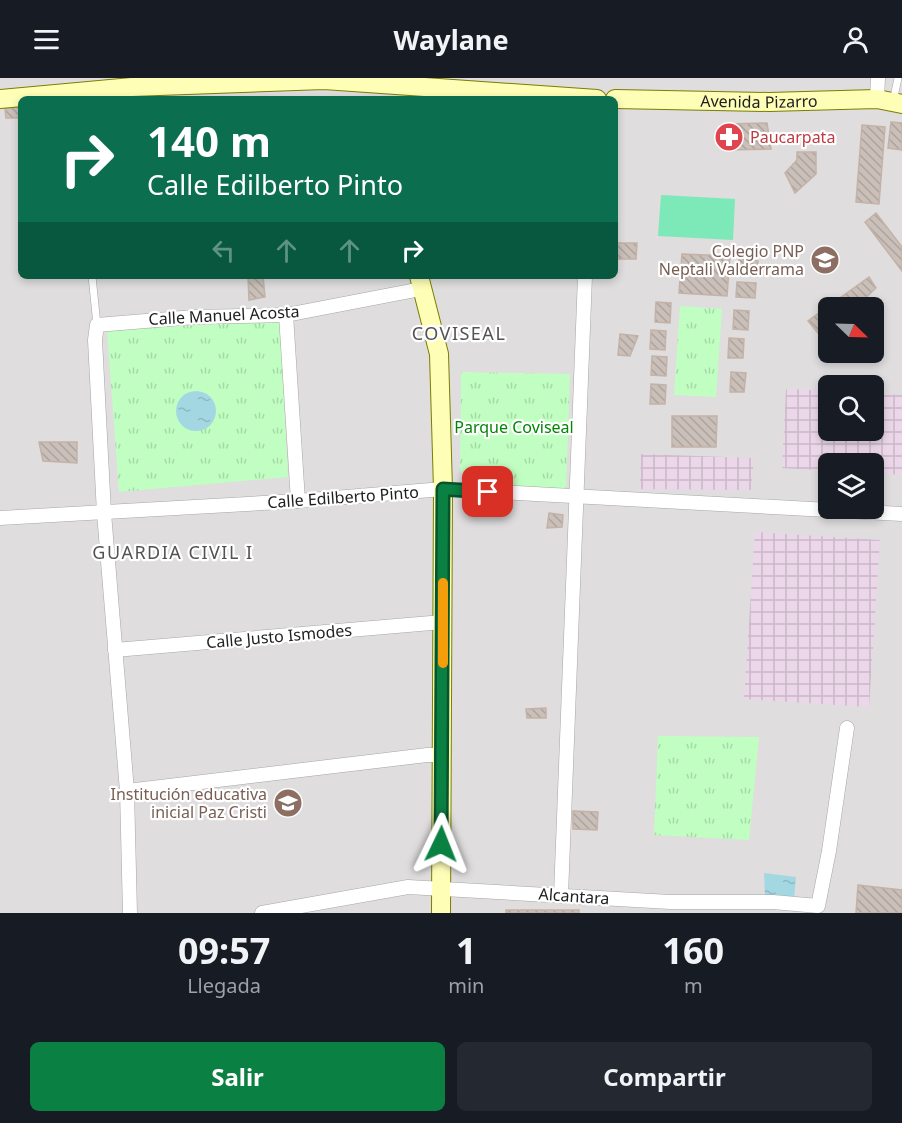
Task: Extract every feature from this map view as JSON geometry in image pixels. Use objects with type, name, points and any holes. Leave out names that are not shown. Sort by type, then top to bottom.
[{"type":"main road","points":[[33,96],[132,87],[331,80],[408,92],[516,96]]},
{"type":"main road","points":[[0,99],[18,97]]},
{"type":"main road","name":"Avenida Pizarro","points":[[618,99],[891,102]]},
{"type":"main road","points":[[420,283],[439,354],[443,489],[444,755],[441,913]]},
{"type":"street","points":[[878,78],[891,102]]},
{"type":"street","points":[[561,895],[585,279]]},
{"type":"street","name":"Calle Manuel Acosta","points":[[97,325],[194,317],[286,315],[420,283]]},
{"type":"street","points":[[286,315],[298,501]]},
{"type":"street","points":[[97,325],[95,340],[104,513],[127,791],[130,913]]},
{"type":"street","name":"Calle Edilberto Pinto","points":[[0,518],[298,501],[443,489],[902,514]]},
{"type":"street","name":"Calle Justo Ismodes","points":[[115,650],[443,622]]},
{"type":"street","name":"Alcantara","points":[[262,913],[408,887],[773,908],[818,906],[829,851],[847,728]]},
{"type":"street","points":[[127,791],[427,755],[444,755]]},
{"type":"lane","points":[[891,102],[898,78]]},
{"type":"lane","points":[[92,279],[97,325]]},
{"type":"shaded area","points":[[0,78],[902,78],[902,913],[0,913]]},
{"type":"shaded area","points":[[786,389],[818,391],[818,441],[884,441],[884,394],[902,395],[902,475],[884,474],[884,453],[818,453],[818,470],[782,468]]},
{"type":"shaded area","points":[[641,454],[754,458],[751,490],[640,489]]},
{"type":"shaded area","points":[[755,532],[880,540],[869,707],[744,699]]},
{"type":"green space","points":[[661,195],[735,199],[733,240],[658,236]]},
{"type":"green space","points":[[680,306],[722,309],[716,397],[674,395]]},
{"type":"green space","points":[[280,321],[288,477],[119,492],[107,330]]},
{"type":"green space","name":"Parque Coviseal","points":[[461,372],[570,374],[566,490],[472,484],[460,470]]},
{"type":"green space","points":[[658,736],[759,737],[749,840],[654,835]]},
{"type":"water","points":[[196,391],[204,392],[210,397],[215,403],[215,419],[210,425],[204,430],[196,431],[188,430],[182,425],[177,419],[176,411],[177,403],[182,397],[188,392]]},
{"type":"water","points":[[764,873],[796,877],[794,898],[765,896]]},
{"type":"building","points":[[18,107],[18,118],[6,118],[5,108]]},
{"type":"building","points":[[891,122],[902,123],[902,150],[888,148]]},
{"type":"building","points":[[767,123],[771,149],[726,150],[727,124]]},
{"type":"building","points":[[862,125],[885,127],[879,204],[856,202]]},
{"type":"building","points":[[797,152],[816,152],[816,174],[795,193],[785,173],[797,160]]},
{"type":"building","points":[[876,213],[902,247],[902,271],[865,222]]},
{"type":"building","points":[[618,243],[637,243],[636,259],[618,259]]},
{"type":"building","points":[[682,254],[730,256],[727,296],[679,293]]},
{"type":"building","points":[[739,259],[758,261],[757,276],[738,274]]},
{"type":"building","points":[[869,277],[876,288],[867,297],[841,297]]},
{"type":"building","points":[[248,279],[263,279],[265,297],[249,300]]},
{"type":"building","points":[[737,282],[756,283],[755,298],[736,297]]},
{"type":"building","points":[[656,302],[671,303],[670,323],[655,322]]},
{"type":"building","points":[[734,310],[749,311],[748,330],[733,329]]},
{"type":"building","points":[[818,314],[818,333],[808,321]]},
{"type":"building","points":[[651,330],[666,331],[665,350],[650,349]]},
{"type":"building","points":[[620,334],[638,336],[630,356],[618,355]]},
{"type":"building","points":[[729,338],[744,339],[743,358],[728,358]]},
{"type":"building","points":[[652,356],[667,357],[666,376],[651,375]]},
{"type":"building","points":[[731,372],[746,373],[744,392],[730,392]]},
{"type":"building","points":[[651,384],[666,385],[665,404],[650,404]]},
{"type":"building","points":[[672,416],[717,416],[716,447],[672,447]]},
{"type":"building","points":[[39,442],[77,442],[77,463],[43,461]]},
{"type":"building","points":[[549,513],[563,515],[562,527],[547,528]]},
{"type":"building","points":[[546,708],[546,718],[527,718],[526,709]]},
{"type":"building","points":[[573,811],[598,812],[597,830],[573,829]]},
{"type":"building","points":[[858,885],[902,890],[902,913],[856,913]]},
{"type":"building","points":[[506,910],[579,910],[579,913],[506,913]]},
{"type":"slow traffic","points":[[443,583],[443,663]]},
{"type":"place","name":"Paucarpata","points":[[729,137]]},
{"type":"place","name":"Colegio PNP Neptali Valderrama","points":[[825,260]]},
{"type":"place","name":"Institución educativa inicial Paz Cristi","points":[[288,803]]},
{"type":"district","name":"COVISEAL","points":[[459,334]]},
{"type":"district","name":"GUARDIA CIVIL I","points":[[173,553]]},
{"type":"route","points":[[441,844],[444,755],[443,489],[488,492]]}]
